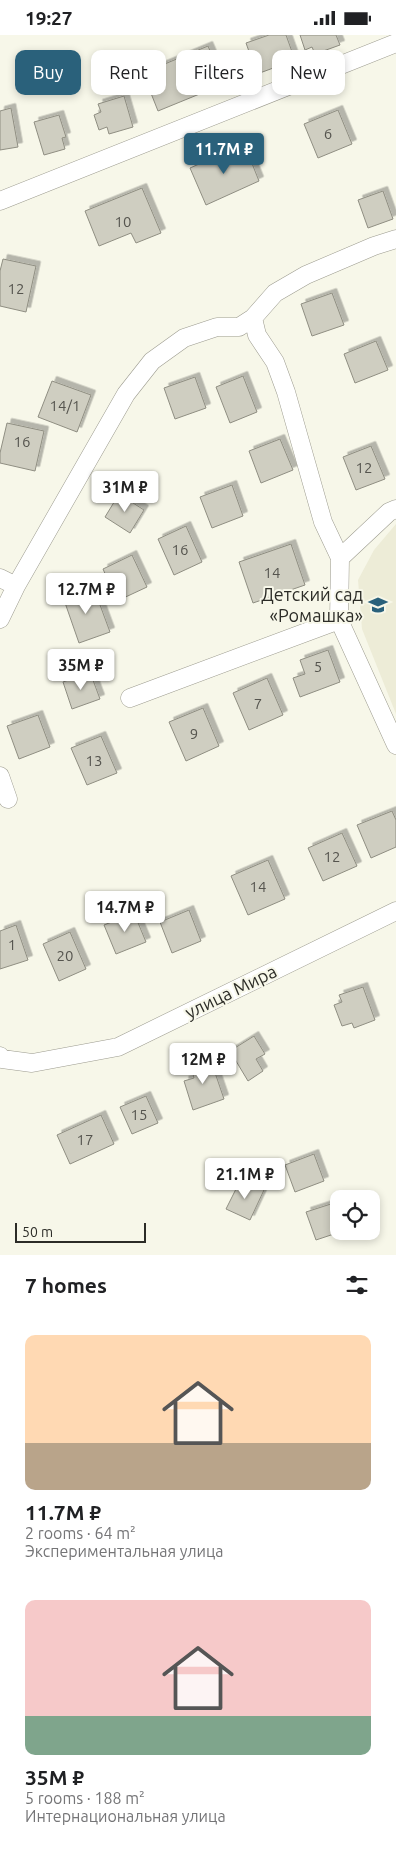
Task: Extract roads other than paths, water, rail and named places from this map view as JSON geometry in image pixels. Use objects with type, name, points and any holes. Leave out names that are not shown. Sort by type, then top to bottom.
[{"type":"street","points":[[0,201],[396,43]]},
{"type":"street","points":[[0,619],[16,586],[126,394],[152,361],[184,338],[217,327],[239,327],[253,318],[276,293],[306,275],[374,246],[396,239]]},
{"type":"street","points":[[253,318],[257,335],[275,362],[286,392],[323,522],[340,558],[339,619],[396,745]]},
{"type":"street","points":[[340,558],[388,512],[396,509]]},
{"type":"street","points":[[0,578],[16,586]]},
{"type":"street","points":[[130,698],[339,619]]},
{"type":"street","points":[[0,775],[8,799]]},
{"type":"street","name":"улица Мира","points":[[1,1058],[32,1063],[118,1047],[396,911]]},
{"type":"place","name":"Детский сад «Ромашка»","points":[[378,605]]}]
